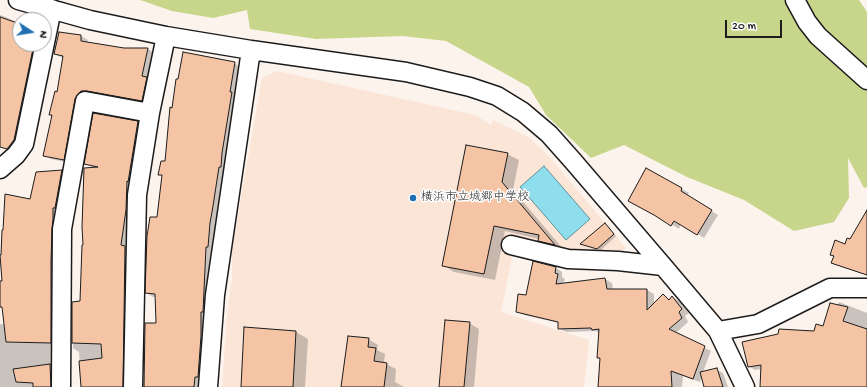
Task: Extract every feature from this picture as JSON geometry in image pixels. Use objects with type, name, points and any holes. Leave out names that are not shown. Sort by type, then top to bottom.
[{"type":"street","points":[[18,0],[90,20],[166,36],[251,50],[406,72],[470,87],[497,96],[523,112],[549,134],[663,266],[718,331],[745,387]]},
{"type":"street","points":[[795,0],[807,22],[818,36],[867,80]]},
{"type":"street","points":[[0,169],[16,155],[24,144],[52,9]]},
{"type":"street","points":[[133,387],[137,195],[150,113],[166,36]]},
{"type":"street","points":[[208,387],[215,294],[251,50]]},
{"type":"street","points":[[61,387],[62,229],[85,101],[150,113]]},
{"type":"street","points":[[511,245],[568,259],[618,261],[663,266]]},
{"type":"street","points":[[718,331],[758,324],[830,288],[867,288]]},
{"type":"shaded area","name":"横浜市立城郷中学校","points":[[277,71],[475,115],[491,125],[493,120],[528,137],[547,154],[626,248],[622,253],[568,252],[515,242],[501,312],[589,340],[584,387],[222,387],[227,315],[232,278],[232,249],[262,78]]},
{"type":"green space","points":[[140,0],[859,0],[867,12],[867,187],[864,188],[848,158],[849,198],[834,222],[794,231],[744,200],[687,177],[624,145],[591,158],[546,115],[529,87],[446,41],[403,36],[316,39],[250,29],[247,10],[213,18],[172,11]]},
{"type":"water","points":[[544,166],[590,219],[566,240],[520,187]]},
{"type":"building","points":[[0,17],[12,21],[12,52],[32,52],[14,140],[7,149],[0,147]]},
{"type":"building","points":[[59,32],[81,35],[81,41],[124,48],[148,48],[142,76],[147,77],[142,101],[87,91],[81,91],[77,95],[64,160],[43,156],[52,115],[49,115],[55,91],[57,92],[63,56],[54,54]]},
{"type":"building","points":[[183,52],[235,62],[230,92],[232,92],[221,167],[219,167],[210,223],[208,247],[206,247],[198,377],[195,377],[194,387],[144,387],[145,323],[156,323],[155,294],[145,293],[147,236],[150,217],[157,217],[162,175],[158,175],[161,161],[165,161],[170,107],[172,108],[176,79],[178,79]]},
{"type":"building","points":[[93,113],[138,121],[128,182],[127,181],[126,210],[121,245],[125,246],[123,387],[81,387],[79,361],[102,358],[101,344],[72,343],[72,302],[80,301],[83,245],[82,227],[84,168],[98,167],[84,164]]},
{"type":"building","points":[[466,145],[508,153],[502,182],[555,245],[538,241],[539,235],[494,226],[484,274],[442,266]]},
{"type":"building","points":[[646,168],[682,188],[681,191],[712,210],[697,235],[674,221],[671,226],[628,201]]},
{"type":"building","points":[[62,170],[55,208],[53,208],[51,261],[51,343],[6,342],[2,307],[0,307],[0,281],[2,281],[0,255],[5,194],[30,199],[36,172]]},
{"type":"building","points":[[867,210],[867,275],[831,263],[834,256],[830,255],[835,240],[845,244],[847,238],[850,239]]},
{"type":"building","points":[[605,223],[614,234],[597,249],[580,244]]},
{"type":"building","points":[[533,261],[556,267],[555,273],[558,274],[556,284],[605,278],[607,289],[647,289],[647,310],[663,294],[669,300],[672,296],[682,309],[679,312],[682,318],[669,329],[705,346],[693,379],[671,371],[672,387],[598,387],[600,358],[597,358],[599,329],[558,329],[558,322],[516,312],[518,294],[526,295]]},
{"type":"building","points":[[830,303],[848,307],[843,321],[867,329],[867,387],[760,387],[761,365],[748,367],[742,342],[778,334],[779,329],[814,331],[816,324],[823,326]]},
{"type":"building","points":[[445,320],[470,322],[464,387],[439,387]]},
{"type":"building","points":[[244,327],[296,331],[293,387],[241,387]]},
{"type":"building","points":[[348,336],[369,338],[368,347],[376,348],[374,361],[387,363],[384,387],[341,387]]},
{"type":"building","points":[[50,364],[51,387],[33,387],[33,383],[16,382],[13,369]]},
{"type":"building","points":[[717,368],[723,387],[704,387],[700,372]]},
{"type":"place","name":"横浜市立城郷中学校","points":[[413,198]]}]
